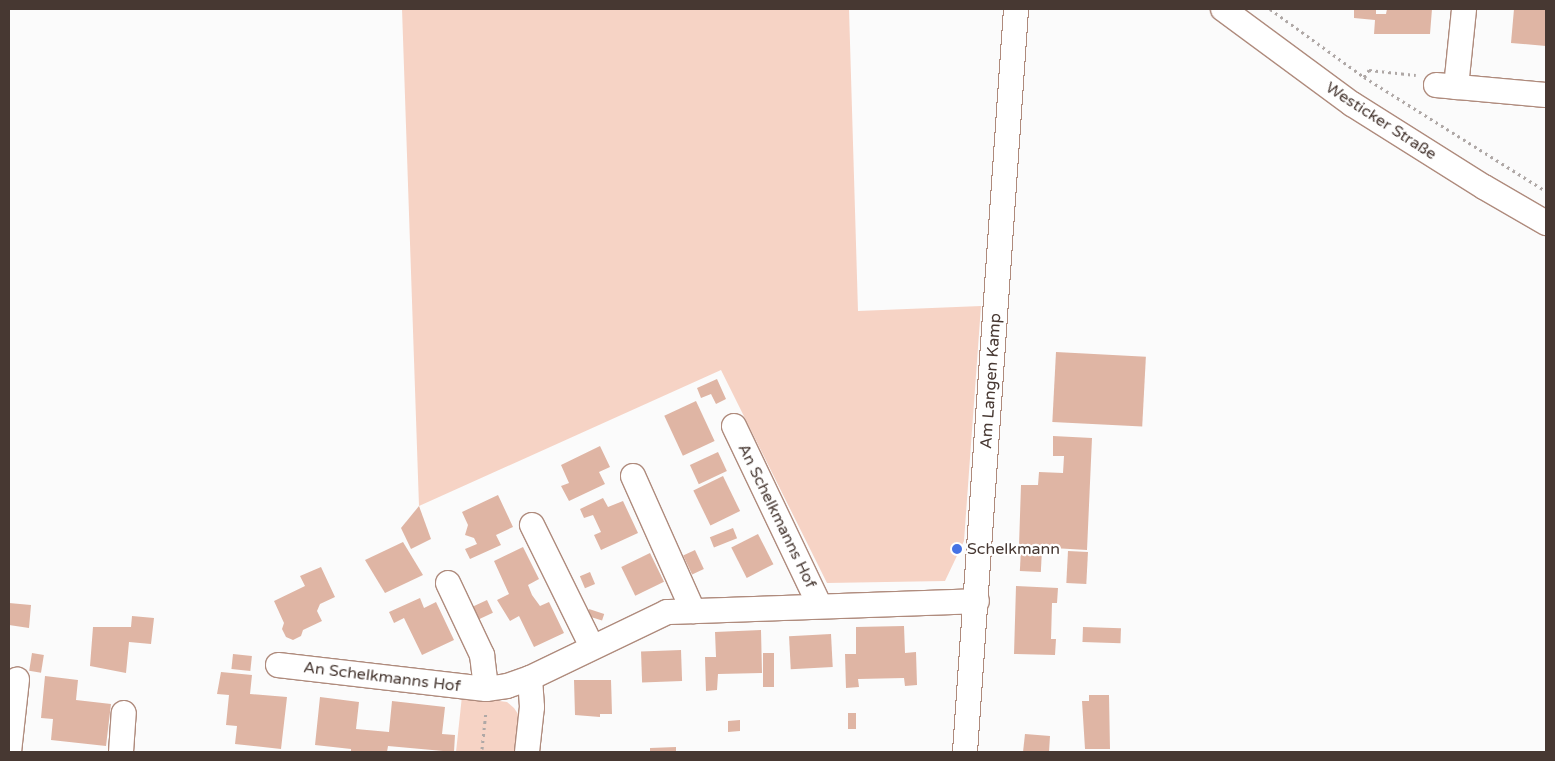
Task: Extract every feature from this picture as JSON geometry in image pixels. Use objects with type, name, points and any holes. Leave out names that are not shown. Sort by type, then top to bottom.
[{"type":"street","name":"Am Langen Kamp","points":[[965,752],[977,601],[1016,9]]},
{"type":"street","name":"Westicker Straße","points":[[1223,9],[1352,104],[1484,188],[1546,223]]},
{"type":"street","points":[[1464,9],[1446,86],[1546,95]]},
{"type":"street","name":"An Schelkmanns Hof","points":[[734,426],[820,606]]},
{"type":"street","points":[[633,476],[693,611]]},
{"type":"street","points":[[532,525],[592,647]]},
{"type":"street","name":"An Schelkmanns Hof","points":[[448,583],[482,655],[486,689]]},
{"type":"street","name":"An Schelkmanns Hof","points":[[278,665],[486,689],[507,686],[530,678],[666,612],[977,601]]},
{"type":"street","points":[[527,752],[532,707],[530,678]]},
{"type":"street","points":[[10,752],[17,679]]},
{"type":"street","points":[[120,752],[124,713]]},
{"type":"path","points":[[1270,9],[1364,77],[1546,191]]},
{"type":"path","points":[[1364,77],[1369,70],[1431,76],[1446,86]]},
{"type":"path","points":[[482,748],[488,700],[486,689]]},
{"type":"shaded area","points":[[402,9],[849,9],[858,311],[981,306],[964,541],[945,581],[827,583],[721,370],[419,506]]},
{"type":"shaded area","points":[[462,696],[507,702],[514,708],[520,717],[517,752],[456,752]]},
{"type":"building","points":[[1354,9],[1376,9],[1376,14],[1386,14],[1387,9],[1432,9],[1430,34],[1374,34],[1375,20],[1354,18]]},
{"type":"building","points":[[1514,9],[1546,9],[1546,46],[1511,43]]},
{"type":"building","points":[[1056,352],[1146,357],[1142,427],[1052,422]]},
{"type":"building","points":[[717,379],[726,399],[716,404],[711,394],[701,398],[697,388]]},
{"type":"building","points":[[696,401],[715,441],[683,456],[664,416]]},
{"type":"building","points":[[1053,436],[1092,438],[1087,550],[1019,546],[1021,485],[1038,485],[1039,472],[1063,473],[1064,456],[1053,456]]},
{"type":"building","points":[[600,446],[610,467],[599,472],[605,484],[569,501],[561,486],[569,483],[561,465]]},
{"type":"building","points":[[718,452],[727,471],[699,484],[690,465]]},
{"type":"building","points":[[723,476],[740,511],[710,526],[693,490]]},
{"type":"building","points":[[498,495],[513,527],[496,535],[501,545],[470,559],[465,549],[477,544],[474,538],[465,535],[468,525],[462,512]]},
{"type":"building","points":[[603,498],[608,507],[623,501],[638,533],[601,550],[594,535],[601,532],[593,515],[584,518],[580,509]]},
{"type":"building","points":[[419,506],[431,539],[411,549],[401,528]]},
{"type":"building","points":[[733,528],[737,538],[714,548],[710,537]]},
{"type":"building","points":[[758,534],[773,564],[747,578],[731,548]]},
{"type":"building","points":[[403,542],[423,575],[385,593],[365,560]]},
{"type":"building","points":[[523,547],[539,579],[528,585],[532,595],[540,606],[549,602],[564,633],[534,647],[519,616],[510,621],[497,600],[509,594],[494,561]]},
{"type":"building","points":[[1021,549],[1042,550],[1041,572],[1020,571]]},
{"type":"building","points":[[695,550],[704,569],[692,575],[683,555]]},
{"type":"building","points":[[1068,551],[1088,552],[1086,584],[1066,583]]},
{"type":"building","points":[[650,553],[664,582],[635,596],[621,567]]},
{"type":"building","points":[[321,567],[335,597],[320,604],[317,611],[322,621],[303,630],[301,636],[293,640],[286,637],[282,629],[284,623],[274,601],[305,586],[300,576]]},
{"type":"building","points":[[590,572],[595,584],[585,588],[580,576]]},
{"type":"building","points":[[1016,586],[1058,588],[1057,603],[1052,603],[1051,639],[1056,639],[1055,655],[1014,654]]},
{"type":"building","points":[[420,598],[424,608],[436,602],[454,640],[422,655],[404,618],[394,623],[389,612]]},
{"type":"building","points":[[487,600],[493,613],[478,619],[472,607]]},
{"type":"building","points":[[9,603],[31,605],[29,628],[9,625]]},
{"type":"building","points":[[589,609],[604,614],[602,621],[587,616]]},
{"type":"building","points":[[132,616],[154,618],[151,644],[129,642],[126,673],[90,666],[93,627],[131,627]]},
{"type":"building","points":[[904,626],[905,653],[916,652],[917,685],[905,686],[904,678],[858,679],[859,687],[846,688],[845,654],[856,654],[856,627]]},
{"type":"building","points":[[1083,627],[1121,628],[1120,643],[1082,642]]},
{"type":"building","points":[[761,630],[762,673],[718,674],[717,690],[706,691],[705,657],[716,657],[715,632]]},
{"type":"building","points":[[831,634],[833,667],[791,669],[789,636]]},
{"type":"building","points":[[681,650],[682,681],[642,682],[641,651]]},
{"type":"building","points":[[32,653],[44,655],[41,673],[29,671]]},
{"type":"building","points":[[763,653],[774,653],[774,687],[763,687]]},
{"type":"building","points":[[233,654],[252,656],[250,671],[231,669]]},
{"type":"building","points":[[221,672],[252,675],[250,694],[287,697],[281,749],[235,744],[237,726],[226,725],[229,695],[217,694]]},
{"type":"building","points":[[45,676],[78,680],[76,700],[111,704],[106,746],[51,740],[53,719],[41,718]]},
{"type":"building","points":[[574,680],[611,680],[612,714],[600,714],[600,717],[575,715]]},
{"type":"building","points":[[1089,695],[1109,695],[1110,749],[1085,749],[1082,701],[1089,701]]},
{"type":"building","points":[[320,697],[359,702],[356,729],[389,732],[392,701],[445,707],[442,734],[455,735],[454,752],[388,746],[387,752],[351,752],[351,749],[315,745]]},
{"type":"building","points":[[848,713],[856,713],[856,729],[848,729]]},
{"type":"building","points":[[740,720],[740,731],[728,732],[728,721]]},
{"type":"building","points":[[1025,734],[1050,736],[1049,752],[1023,752]]},
{"type":"building","points":[[676,747],[676,752],[650,752],[650,748]]},
{"type":"place","name":"Schelkmann","points":[[957,549]]}]
